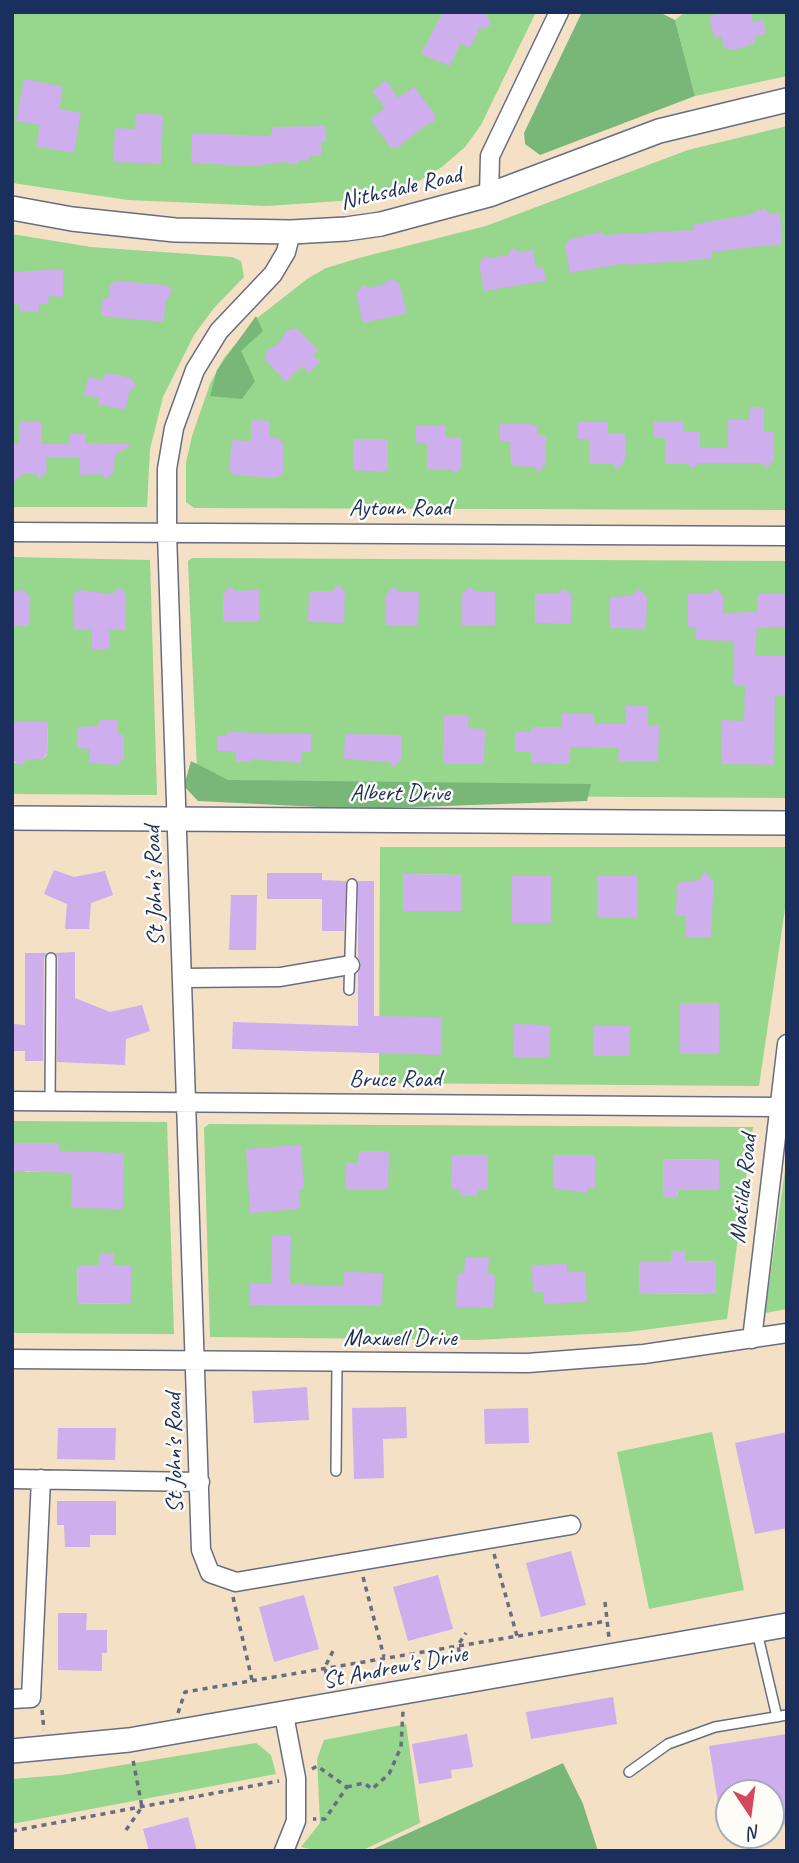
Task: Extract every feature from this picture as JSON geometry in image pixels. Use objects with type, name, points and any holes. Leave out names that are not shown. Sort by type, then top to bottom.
[{"type":"street","points":[[489,195],[489,156],[559,12]]},
{"type":"street","name":"Nithsdale Road","points":[[12,208],[112,224],[291,232],[382,224],[489,195],[659,131],[787,100]]},
{"type":"street","name":"St John's Road","points":[[236,1582],[211,1573],[201,1550],[197,1362],[167,533],[169,449],[195,370],[219,331],[281,262],[291,232]]},
{"type":"street","name":"Aytoun Road","points":[[12,532],[787,536]]},
{"type":"street","name":"Albert Drive","points":[[12,818],[787,823]]},
{"type":"street","points":[[183,978],[280,977],[350,965]]},
{"type":"street","name":"Matilda Road","points":[[752,1339],[787,1044]]},
{"type":"street","name":"Bruce Road","points":[[12,1101],[778,1107]]},
{"type":"street","name":"Maxwell Drive","points":[[12,1359],[337,1364],[528,1363],[644,1354],[787,1333]]},
{"type":"street","points":[[12,1479],[200,1482]]},
{"type":"street","points":[[12,1699],[31,1698],[41,1479]]},
{"type":"street","points":[[236,1582],[571,1525]]},
{"type":"street","name":"St Andrew's Drive","points":[[12,1751],[170,1734],[787,1625]]},
{"type":"street","points":[[284,1715],[296,1778],[296,1821],[284,1851]]},
{"type":"lane","points":[[349,990],[352,884]]},
{"type":"lane","points":[[50,1102],[51,958]]},
{"type":"lane","points":[[336,1471],[337,1364]]},
{"type":"lane","points":[[629,1772],[668,1744],[715,1727],[782,1716],[757,1632]]},
{"type":"path","points":[[490,1539],[517,1636]]},
{"type":"path","points":[[359,1561],[384,1658]]},
{"type":"path","points":[[236,1582],[232,1603],[252,1680]]},
{"type":"path","points":[[605,1602],[612,1654]]},
{"type":"path","points":[[170,1734],[185,1692],[607,1621]]},
{"type":"path","points":[[464,1681],[458,1645],[466,1633]]},
{"type":"path","points":[[325,1667],[335,1647]]},
{"type":"path","points":[[296,1821],[326,1819],[347,1787],[364,1783],[372,1789],[389,1774],[401,1747],[405,1720],[401,1693]]},
{"type":"path","points":[[31,1698],[42,1710],[46,1748]]},
{"type":"path","points":[[127,1830],[142,1807],[129,1740]]},
{"type":"path","points":[[12,1831],[296,1778],[317,1766],[347,1787]]},
{"type":"green space","points":[[12,12],[536,12],[481,125],[465,147],[442,167],[409,187],[369,199],[267,206],[128,200],[12,183]]},
{"type":"green space","points":[[582,12],[659,12],[675,20],[695,96],[540,155],[525,144],[524,133]]},
{"type":"green space","points":[[685,12],[787,12],[787,76],[695,96],[675,20]]},
{"type":"green space","points":[[787,126],[787,510],[194,508],[186,502],[186,463],[192,436],[210,384],[224,358],[256,319],[307,279],[326,268],[359,258],[486,226],[688,150]]},
{"type":"green space","points":[[12,234],[91,247],[232,257],[241,261],[244,277],[214,308],[194,335],[163,397],[150,449],[147,507],[12,507]]},
{"type":"green space","points":[[256,316],[263,331],[241,351],[255,381],[242,399],[210,396],[217,370]]},
{"type":"green space","points":[[12,557],[150,560],[157,795],[12,794],[12,762],[22,764],[28,759],[42,759],[47,755],[48,723],[23,722],[21,727],[12,721]]},
{"type":"green space","points":[[192,558],[787,561],[787,798],[198,794],[188,561]]},
{"type":"green space","points":[[191,761],[228,780],[591,784],[587,801],[359,809],[198,801],[184,786]]},
{"type":"green space","points":[[380,847],[787,847],[787,895],[759,1086],[379,1083]],"holes":[[[403,874],[462,875],[462,911]]]},
{"type":"green space","points":[[12,1121],[167,1122],[174,1334],[12,1333]],"holes":[[[26,1143],[59,1144],[59,1172],[25,1172]],[[99,1253],[113,1253],[114,1265],[131,1265],[131,1303],[78,1304],[77,1266],[99,1265]]]},
{"type":"green space","points":[[209,1124],[753,1127],[727,1319],[628,1332],[476,1340],[210,1337],[204,1128]],"holes":[[[663,1159],[719,1160],[719,1190],[678,1190],[677,1197],[663,1196]],[[671,1251],[685,1251],[685,1261],[716,1262],[716,1294],[639,1293],[639,1261],[671,1261]]]},
{"type":"green space","points":[[787,1157],[787,1309],[765,1313],[777,1227]]},
{"type":"green space","points":[[712,1432],[744,1590],[649,1609],[617,1452]]},
{"type":"green space","points":[[406,1724],[420,1823],[361,1851],[320,1851],[301,1847],[320,1823],[317,1759],[324,1740]]},
{"type":"green space","points":[[256,1743],[271,1755],[276,1774],[12,1824],[12,1779],[62,1775]]},
{"type":"green space","points":[[563,1763],[583,1804],[598,1851],[369,1851]]},
{"type":"building","points":[[443,12],[482,12],[487,15],[491,26],[479,29],[470,48],[461,43],[450,66],[421,54]]},
{"type":"building","points":[[727,12],[750,12],[753,22],[763,20],[766,34],[756,36],[755,43],[735,50],[724,48],[721,36],[714,38],[709,17]]},
{"type":"building","points":[[24,79],[63,87],[59,109],[81,113],[74,153],[36,146],[40,125],[16,121]]},
{"type":"building","points":[[386,80],[398,98],[414,87],[436,116],[434,122],[426,125],[397,148],[391,148],[370,119],[385,108],[372,91]]},
{"type":"building","points":[[136,113],[163,115],[161,164],[113,162],[115,128],[135,129]]},
{"type":"building","points":[[325,126],[326,142],[321,142],[321,156],[309,156],[309,161],[300,160],[295,165],[285,162],[253,166],[191,163],[192,133],[267,136],[272,134],[272,127]]},
{"type":"building","points":[[764,208],[770,214],[780,213],[782,244],[711,252],[712,259],[627,263],[570,273],[565,246],[568,240],[600,232],[605,235],[695,230],[694,224],[749,215]]},
{"type":"building","points":[[512,248],[519,252],[533,250],[536,268],[543,267],[546,281],[484,291],[479,264],[486,255],[490,258],[508,255]]},
{"type":"building","points":[[63,269],[63,297],[49,296],[48,304],[39,304],[39,312],[20,311],[20,304],[12,304],[12,272]]},
{"type":"building","points":[[389,279],[399,283],[407,313],[363,323],[356,293],[363,285],[369,288],[385,284]]},
{"type":"building","points":[[115,281],[167,285],[172,290],[165,303],[164,322],[101,316],[103,298],[109,298],[110,286]]},
{"type":"building","points":[[296,328],[318,350],[313,355],[320,362],[309,373],[302,366],[286,382],[265,360],[267,350],[279,343],[286,331]]},
{"type":"building","points":[[105,372],[131,378],[136,387],[130,390],[125,410],[98,404],[99,398],[84,395],[88,377],[104,380]]},
{"type":"building","points":[[750,407],[764,407],[764,432],[774,432],[774,460],[767,469],[762,463],[698,463],[693,469],[688,464],[665,464],[665,438],[654,438],[654,421],[683,421],[683,432],[700,432],[700,448],[728,448],[728,420],[750,420]]},
{"type":"building","points":[[251,420],[270,421],[270,438],[278,438],[283,443],[283,473],[276,478],[234,475],[229,470],[232,440],[251,441]]},
{"type":"building","points":[[19,421],[41,421],[42,444],[69,443],[70,433],[86,434],[86,443],[132,444],[115,455],[114,472],[106,479],[101,474],[80,475],[80,458],[46,457],[47,471],[39,479],[36,474],[23,474],[12,483],[12,444],[19,444]]},
{"type":"building","points":[[578,422],[608,422],[608,433],[625,433],[625,460],[617,470],[613,464],[589,464],[589,439],[578,439]]},
{"type":"building","points":[[500,424],[529,424],[537,426],[537,435],[546,435],[546,463],[539,472],[535,467],[511,466],[510,441],[500,441]]},
{"type":"building","points":[[445,425],[445,437],[462,437],[462,465],[455,474],[451,469],[427,469],[427,443],[416,443],[416,426]]},
{"type":"building","points":[[353,439],[388,439],[388,470],[353,470]]},
{"type":"building","points":[[338,584],[345,592],[344,623],[308,622],[309,591],[333,591]]},
{"type":"building","points":[[231,586],[235,591],[259,590],[259,622],[223,622],[223,594]]},
{"type":"building","points":[[394,586],[399,592],[419,592],[418,625],[386,625],[386,595]]},
{"type":"building","points":[[119,587],[126,594],[126,629],[109,629],[109,649],[92,649],[92,629],[74,629],[74,594],[79,590],[112,594]]},
{"type":"building","points":[[470,587],[475,591],[495,592],[495,625],[461,625],[462,593]]},
{"type":"building","points":[[22,589],[30,597],[29,626],[12,626],[12,593]]},
{"type":"building","points":[[563,589],[571,594],[571,624],[535,623],[535,593],[558,593]]},
{"type":"building","points":[[639,589],[647,597],[646,629],[609,628],[610,597],[631,596]]},
{"type":"building","points":[[716,589],[723,596],[723,613],[757,612],[757,594],[787,593],[787,627],[757,628],[755,655],[786,656],[786,696],[775,696],[774,765],[721,764],[722,720],[744,721],[745,685],[733,685],[734,641],[696,640],[696,627],[688,627],[688,594],[711,593]]},
{"type":"building","points":[[626,706],[648,706],[648,725],[659,725],[658,762],[618,762],[619,748],[570,747],[570,764],[531,763],[531,752],[515,752],[515,731],[531,732],[531,727],[562,727],[562,713],[594,714],[594,723],[625,724]]},
{"type":"building","points":[[444,715],[469,715],[468,728],[485,729],[484,764],[443,764]]},
{"type":"building","points":[[99,720],[118,720],[118,734],[124,735],[124,758],[117,765],[89,763],[90,749],[77,748],[77,727],[99,726]]},
{"type":"building","points":[[12,722],[48,722],[47,754],[42,759],[28,759],[20,766],[12,759]]},
{"type":"building","points":[[227,732],[311,734],[311,752],[302,752],[302,763],[251,759],[251,762],[236,762],[236,751],[217,751],[217,736],[227,736]]},
{"type":"building","points":[[345,734],[401,735],[401,760],[393,767],[389,762],[344,759]]},
{"type":"building","points":[[54,870],[74,877],[105,871],[113,895],[91,903],[89,929],[65,929],[67,904],[44,894]]},
{"type":"building","points":[[705,870],[711,880],[714,880],[711,937],[686,937],[686,916],[676,916],[677,883],[700,880]]},
{"type":"building","points":[[267,873],[322,873],[322,880],[346,881],[344,931],[322,931],[322,899],[267,899]]},
{"type":"building","points":[[403,874],[462,875],[462,911],[403,911]]},
{"type":"building","points":[[512,876],[551,876],[551,923],[512,923]]},
{"type":"building","points":[[597,876],[637,876],[637,917],[597,917]]},
{"type":"building","points":[[358,881],[374,881],[374,1016],[442,1017],[442,1055],[232,1049],[233,1022],[358,1026],[358,972],[361,964],[358,957]]},
{"type":"building","points":[[231,895],[257,895],[256,950],[229,950]]},
{"type":"building","points":[[75,952],[75,998],[110,1012],[142,1005],[150,1031],[126,1039],[125,1065],[57,1062],[58,958],[55,953]]},
{"type":"building","points":[[25,953],[47,953],[44,958],[43,1061],[25,1061],[25,1051],[12,1051],[12,1024],[25,1025]]},
{"type":"building","points":[[680,1003],[719,1003],[719,1054],[680,1054]]},
{"type":"building","points":[[514,1024],[549,1025],[549,1057],[513,1057]]},
{"type":"building","points":[[593,1026],[630,1026],[630,1056],[593,1056]]},
{"type":"building","points":[[12,1143],[60,1143],[59,1151],[124,1153],[123,1209],[71,1208],[72,1173],[12,1171]]},
{"type":"building","points":[[301,1145],[304,1189],[299,1190],[300,1209],[250,1213],[246,1149]]},
{"type":"building","points":[[359,1151],[389,1151],[388,1190],[345,1189],[346,1163],[358,1163]]},
{"type":"building","points":[[452,1155],[488,1155],[488,1190],[478,1190],[477,1196],[460,1196],[460,1190],[451,1189]]},
{"type":"building","points":[[553,1155],[595,1155],[595,1188],[587,1188],[587,1193],[553,1188]]},
{"type":"building","points":[[663,1159],[719,1160],[719,1190],[678,1190],[677,1197],[663,1197]]},
{"type":"building","points":[[272,1235],[291,1236],[290,1284],[344,1286],[344,1272],[383,1273],[382,1306],[250,1305],[250,1283],[271,1284]]},
{"type":"building","points":[[671,1251],[685,1251],[685,1261],[716,1262],[716,1294],[639,1293],[639,1261],[671,1261]]},
{"type":"building","points":[[99,1253],[114,1253],[114,1265],[131,1265],[131,1303],[78,1304],[77,1265],[99,1265]]},
{"type":"building","points":[[465,1257],[489,1257],[488,1274],[495,1275],[494,1308],[456,1307],[457,1274],[464,1274]]},
{"type":"building","points":[[567,1264],[567,1272],[585,1272],[587,1302],[544,1304],[544,1292],[533,1293],[532,1265]]},
{"type":"building","points":[[307,1387],[309,1420],[254,1423],[252,1391]]},
{"type":"building","points":[[406,1407],[407,1438],[383,1439],[384,1478],[354,1479],[352,1408]]},
{"type":"building","points":[[528,1408],[529,1443],[485,1444],[484,1409]]},
{"type":"building","points":[[58,1428],[116,1428],[115,1460],[57,1459]]},
{"type":"building","points":[[787,1432],[787,1528],[755,1534],[735,1443]]},
{"type":"building","points":[[57,1501],[116,1501],[116,1535],[90,1535],[90,1547],[65,1547],[64,1525],[57,1525]]},
{"type":"building","points":[[571,1551],[586,1605],[541,1617],[526,1563]]},
{"type":"building","points":[[438,1575],[453,1629],[408,1641],[393,1587]]},
{"type":"building","points":[[304,1595],[319,1649],[274,1662],[259,1607]]},
{"type":"building","points":[[58,1613],[87,1613],[86,1630],[107,1630],[107,1653],[102,1653],[102,1671],[58,1670]]},
{"type":"building","points":[[613,1697],[617,1724],[531,1739],[526,1712]]},
{"type":"building","points":[[467,1734],[473,1767],[451,1770],[452,1778],[419,1784],[412,1744]]},
{"type":"building","points":[[787,1734],[787,1824],[785,1779],[715,1779],[715,1784],[709,1746]]},
{"type":"building","points":[[188,1817],[197,1851],[149,1851],[143,1829]]}]
